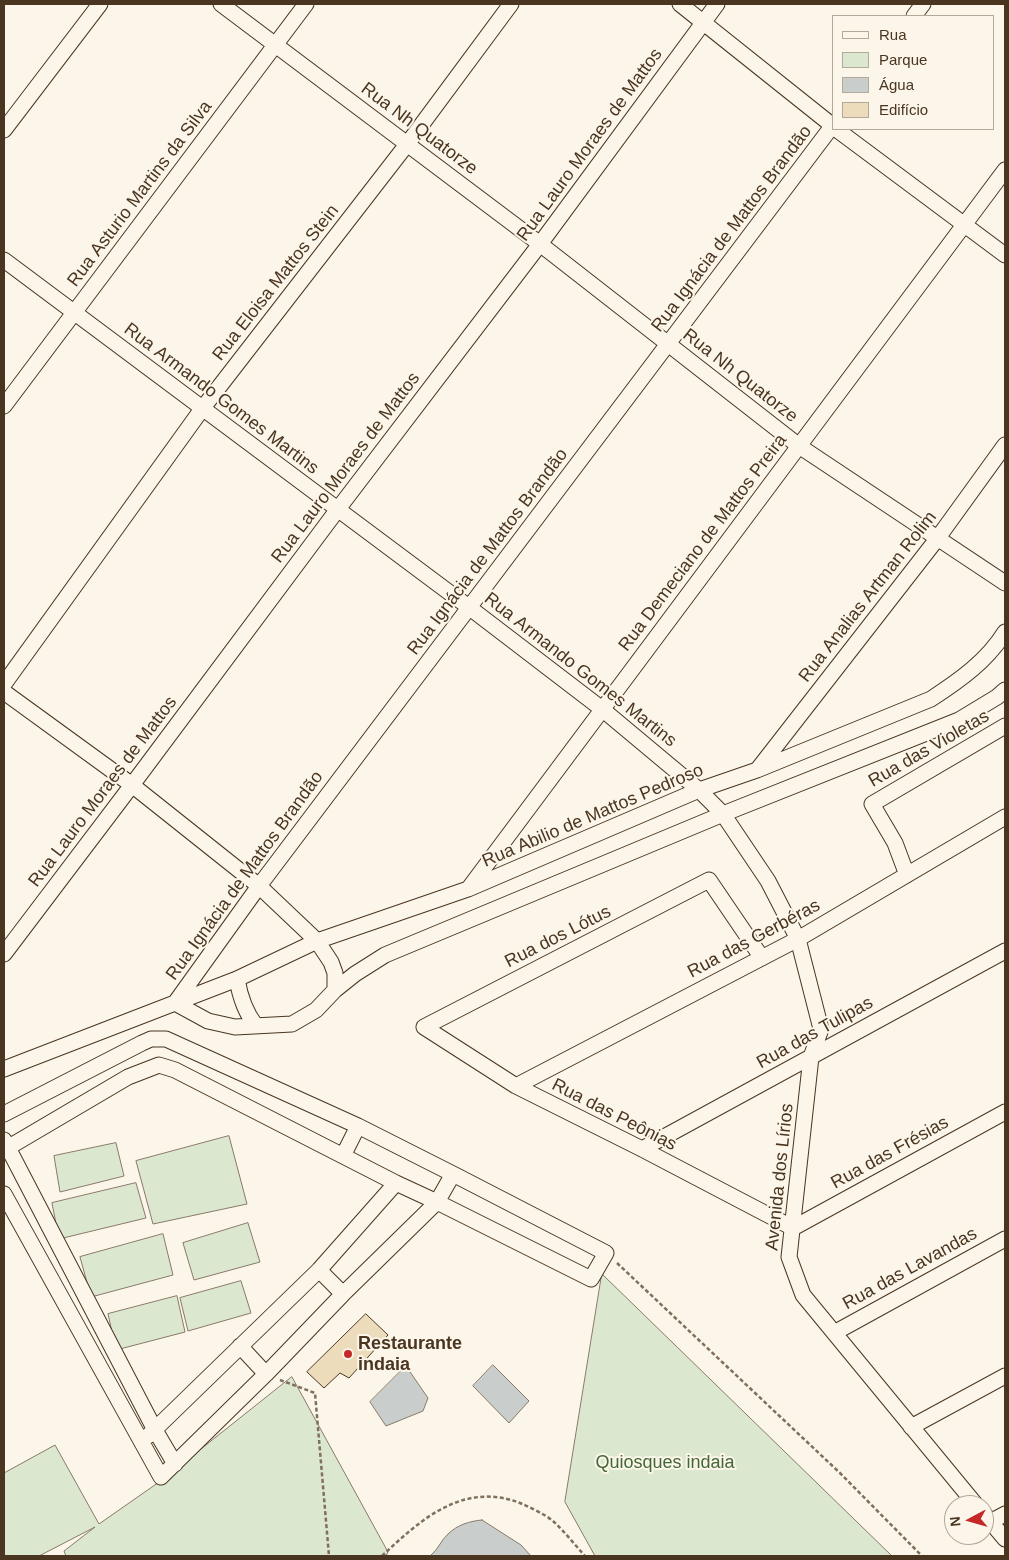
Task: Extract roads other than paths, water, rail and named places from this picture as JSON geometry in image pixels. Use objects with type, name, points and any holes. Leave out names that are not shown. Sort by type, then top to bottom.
[{"type":"street","points":[[4,130],[100,4]]},
{"type":"street","name":"Rua Nh Quatorze","points":[[221,4],[408,143],[799,446],[1005,584]]},
{"type":"street","name":"Rua Asturio Martins da Silva","points":[[4,406],[306,4]]},
{"type":"street","name":"Rua Eloisa Mattos Stein","points":[[4,684],[202,409],[408,143],[510,4]]},
{"type":"street","points":[[680,4],[832,124]]},
{"type":"street","name":"Rua Lauro Moraes de Mattos","points":[[4,954],[338,509],[540,244],[717,4]]},
{"type":"street","points":[[915,15],[923,4]]},
{"type":"street","name":"Rua Ignácia de Mattos Brandão","points":[[175,1003],[259,886],[832,126]]},
{"type":"street","points":[[837,130],[1005,256]]},
{"type":"street","name":"Rua Demeciano de Mattos Preira","points":[[468,889],[1005,170]]},
{"type":"street","name":"Rua Armando Gomes Martins","points":[[4,260],[470,608],[602,709],[726,813]]},
{"type":"street","name":"Rua Analias Artman Rolim","points":[[757,770],[937,539],[1005,445]]},
{"type":"street","name":"Rua Abilio de Mattos Pedroso","points":[[4,1069],[237,979],[317,941],[468,889],[699,790],[757,770],[931,699],[976,667],[998,644],[1005,632]]},
{"type":"street","points":[[175,1003],[208,1021],[235,1027],[292,1024],[316,1010],[335,990],[355,974],[385,955],[726,813],[960,720],[1005,690]]},
{"type":"street","points":[[4,692],[132,785],[259,886],[317,941],[336,973],[335,990]]},
{"type":"street","name":"Rua das Violetas","points":[[907,874],[895,843],[872,804],[1005,726]]},
{"type":"street","name":"Avenida dos Lírios","points":[[726,813],[801,937],[821,1029],[811,1057],[793,1228],[788,1257],[802,1295],[968,1495]]},
{"type":"street","name":"Rua das Gerbéras","points":[[516,1086],[801,937],[1005,817]]},
{"type":"street","name":"Rua dos Lótus","points":[[424,1027],[709,880],[762,958]]},
{"type":"street","name":"Rua das Tulipas","points":[[642,1149],[1005,951]]},
{"type":"street","points":[[237,979],[239,993],[247,1015],[256,1026]]},
{"type":"street","name":"Rua das Peônias","points":[[424,1027],[516,1086],[793,1228]]},
{"type":"street","points":[[4,1114],[142,1043],[151,1039],[166,1038],[358,1126],[606,1253],[591,1279],[396,1183],[175,1070],[159,1065],[142,1043]]},
{"type":"street","points":[[159,1065],[128,1077],[5,1146],[155,1430],[175,1464]]},
{"type":"street","name":"Rua das Frésias","points":[[793,1228],[1005,1112]]},
{"type":"street","points":[[343,1156],[358,1126]]},
{"type":"street","points":[[4,1194],[161,1477],[436,1202],[453,1174]]},
{"type":"street","points":[[142,1442],[319,1270],[396,1183]]},
{"type":"street","name":"Rua das Lavandas","points":[[834,1333],[1005,1239]]},
{"type":"street","points":[[319,1270],[343,1294]]},
{"type":"street","points":[[240,1346],[266,1374]]},
{"type":"street","points":[[911,1426],[1005,1376]]},
{"type":"street","points":[[994,1526],[1005,1539]]},
{"type":"water","points":[[493,1365],[529,1401],[509,1423],[473,1386]]},
{"type":"water","points":[[406,1366],[428,1398],[423,1411],[386,1426],[370,1402]]},
{"type":"water","points":[[482,1520],[521,1545],[531,1556],[430,1556],[455,1528],[468,1522]]},
{"type":"place","name":"Restaurante indaia","points":[[348,1354]]},
{"type":"park label","name":"Quiosques indaia","points":[[665,1463]]}]
